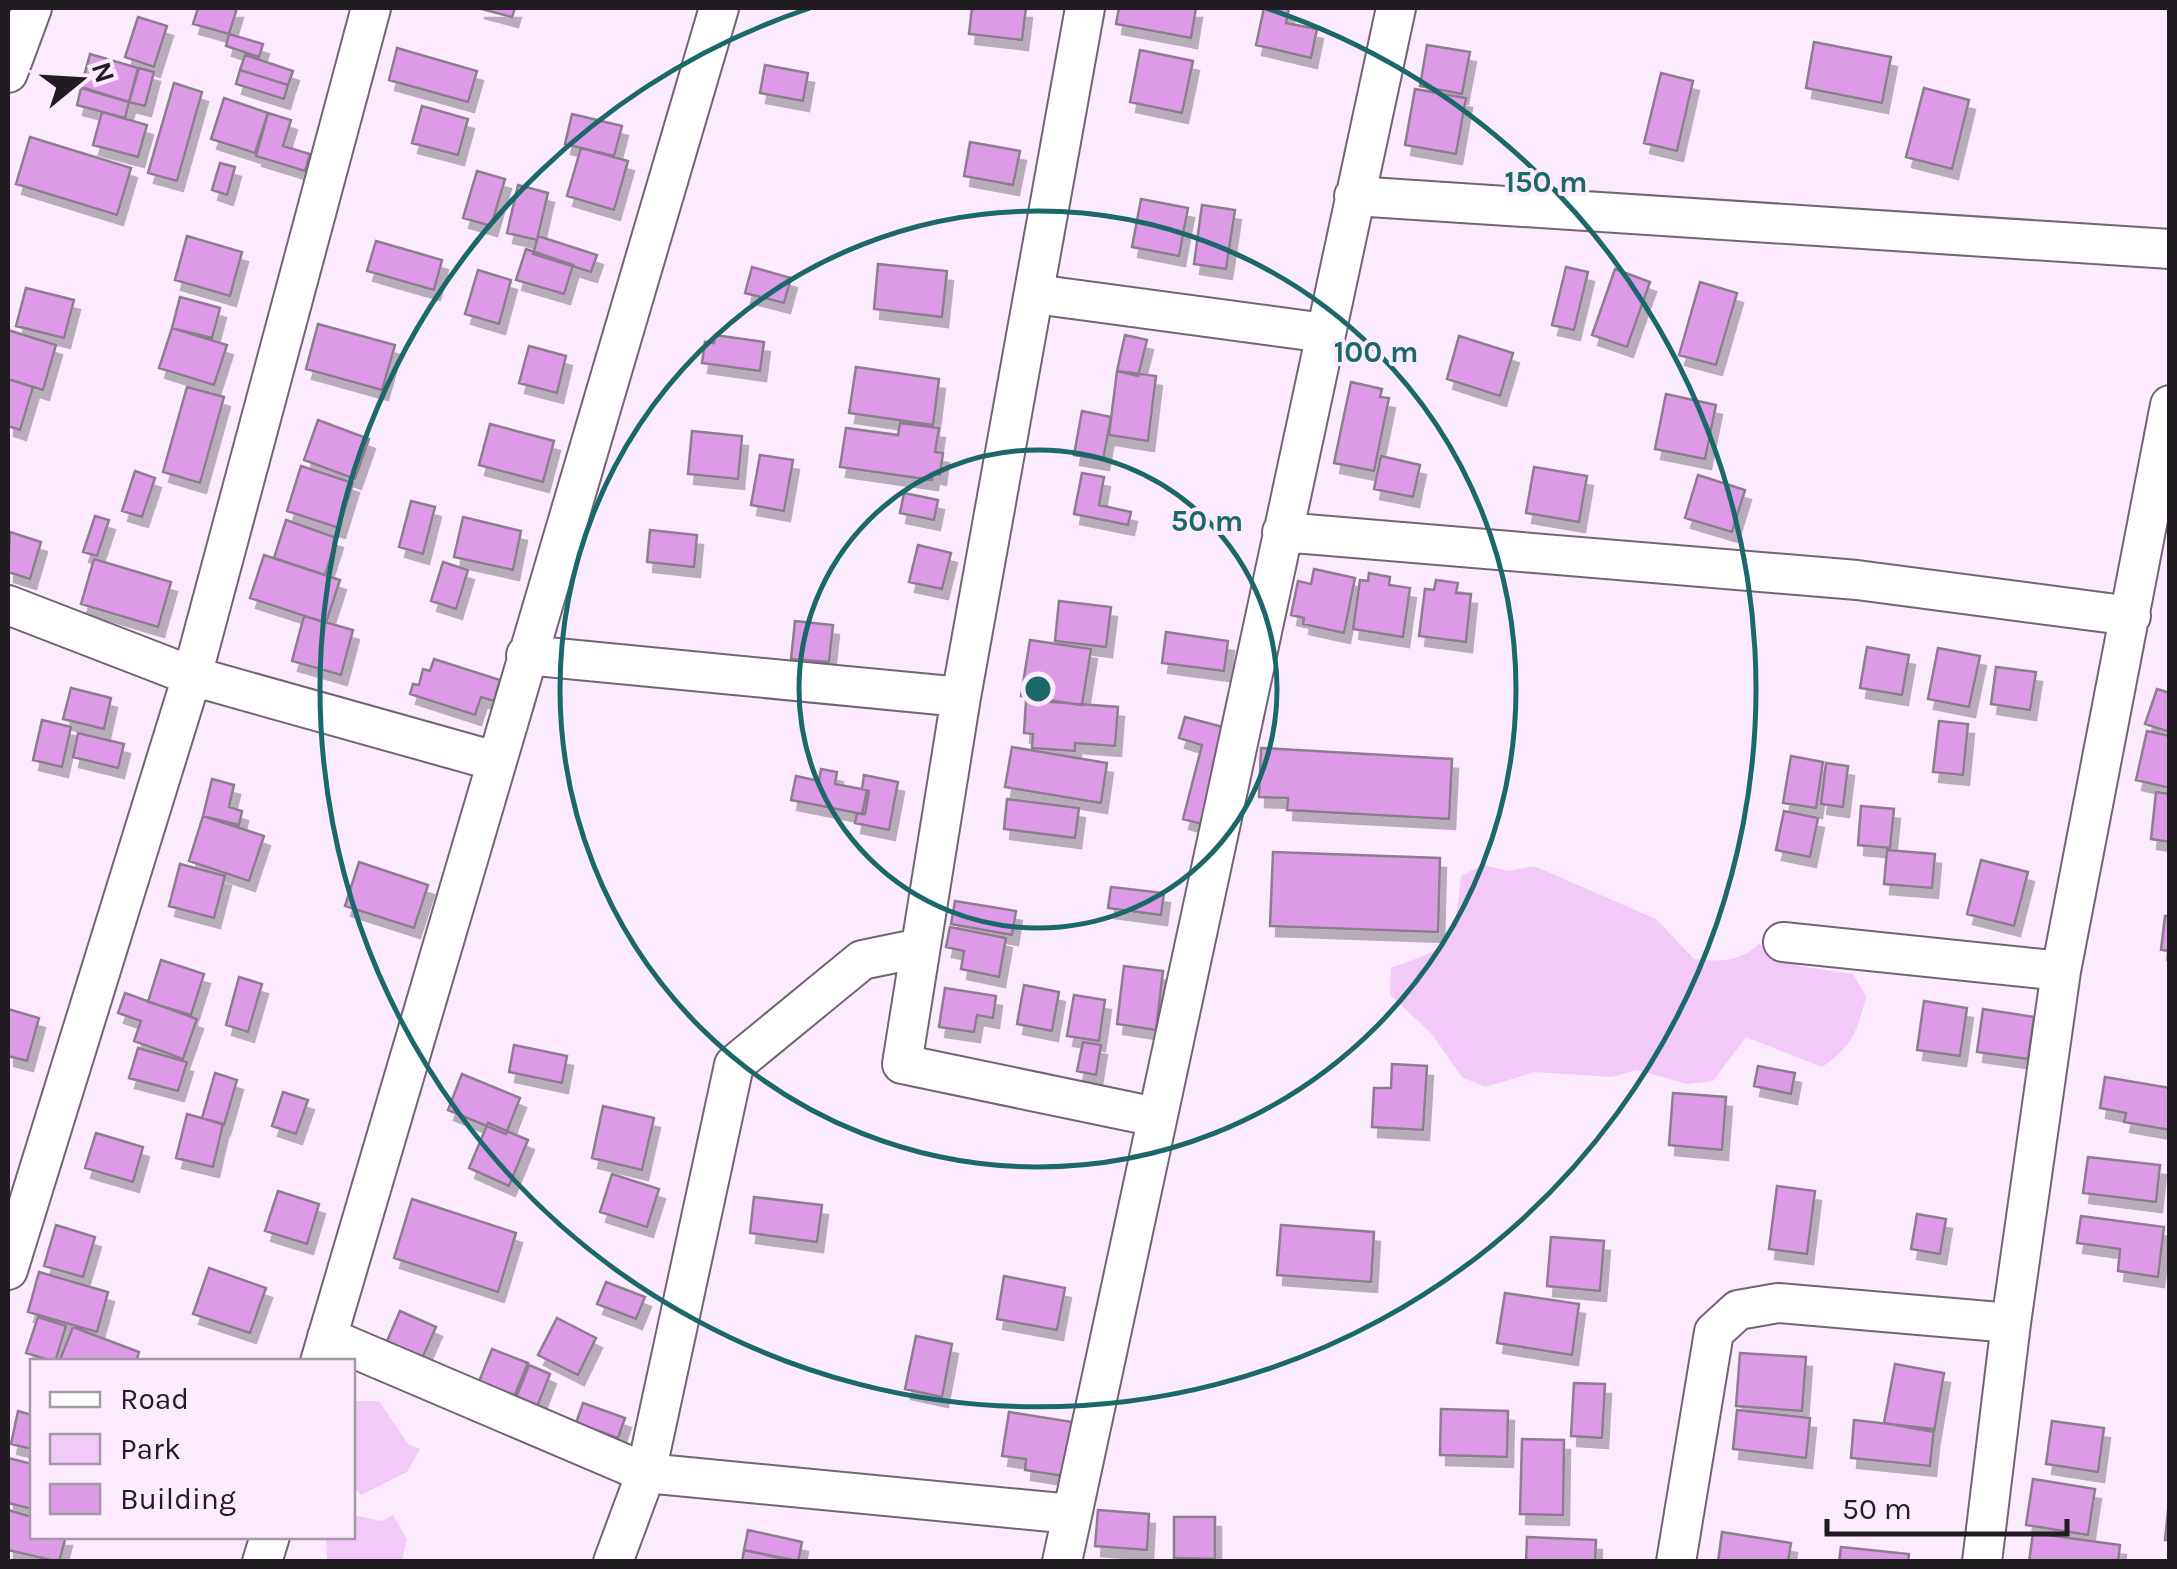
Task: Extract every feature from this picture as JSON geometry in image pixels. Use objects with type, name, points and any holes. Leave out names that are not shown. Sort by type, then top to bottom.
[{"type":"street","points":[[8,73],[32,8]]},
{"type":"street","points":[[8,1270],[192,676],[371,8]]},
{"type":"street","points":[[350,1359],[324,1349],[718,8]]},
{"type":"street","points":[[1085,8],[961,698],[902,1064],[1156,1118]]},
{"type":"street","points":[[1062,1562],[1396,8]]},
{"type":"street","points":[[1354,196],[2170,249]]},
{"type":"street","points":[[1035,294],[1325,333]]},
{"type":"street","points":[[1982,1562],[2061,971],[2170,404]]},
{"type":"street","points":[[1282,532],[1858,580],[2131,616]]},
{"type":"street","points":[[8,605],[192,676],[495,762]]},
{"type":"street","points":[[526,654],[961,698]]},
{"type":"street","points":[[1782,942],[2061,971]]},
{"type":"street","points":[[613,1562],[646,1473],[734,1065],[862,960],[920,948]]},
{"type":"street","points":[[1676,1562],[1714,1332],[1738,1310],[1778,1303],[2011,1323]]},
{"type":"street","points":[[355,1361],[646,1473],[1072,1514]]},
{"type":"green space","points":[[1483,865],[1509,871],[1534,866],[1656,919],[1694,959],[1729,959],[1759,944],[1799,966],[1853,974],[1866,997],[1856,1029],[1840,1053],[1822,1067],[1746,1037],[1713,1081],[1687,1084],[1637,1070],[1612,1077],[1535,1072],[1485,1087],[1462,1077],[1431,1033],[1390,995],[1391,968],[1429,953],[1448,939],[1456,917],[1461,876]]},
{"type":"green space","points":[[355,1401],[379,1401],[408,1444],[420,1449],[407,1472],[361,1495],[355,1489]]},
{"type":"green space","points":[[393,1515],[407,1539],[402,1561],[327,1561],[326,1539],[355,1539],[357,1516],[382,1521]]},
{"type":"building","points":[[198,8],[237,8],[229,34],[193,24]]},
{"type":"building","points":[[478,8],[515,8],[512,17]]},
{"type":"building","points":[[972,8],[1026,8],[1022,40],[969,34]]},
{"type":"building","points":[[1119,8],[1196,8],[1191,38],[1116,24]]},
{"type":"building","points":[[1264,8],[1289,8],[1286,23],[1317,29],[1311,58],[1256,45]]},
{"type":"building","points":[[138,17],[167,26],[154,67],[125,57]]},
{"type":"building","points":[[229,34],[263,44],[259,57],[226,46]]},
{"type":"building","points":[[1814,42],[1891,57],[1882,103],[1806,88]]},
{"type":"building","points":[[1427,45],[1470,52],[1462,94],[1420,86]]},
{"type":"building","points":[[397,48],[477,71],[468,102],[389,80]]},
{"type":"building","points":[[1140,50],[1193,61],[1182,113],[1130,102]]},
{"type":"building","points":[[90,54],[138,68],[129,102],[81,87]]},
{"type":"building","points":[[245,55],[293,71],[288,85],[240,70]]},
{"type":"building","points":[[765,65],[808,73],[803,101],[760,93]]},
{"type":"building","points":[[139,68],[154,72],[145,106],[129,102]]},
{"type":"building","points":[[240,70],[288,85],[284,99],[236,84]]},
{"type":"building","points":[[1661,73],[1693,81],[1677,151],[1644,143]]},
{"type":"building","points":[[174,83],[202,92],[177,181],[148,173]]},
{"type":"building","points":[[81,88],[129,102],[125,118],[77,105]]},
{"type":"building","points":[[1924,88],[1969,100],[1952,169],[1906,157]]},
{"type":"building","points":[[1415,89],[1466,98],[1456,154],[1405,145]]},
{"type":"building","points":[[224,98],[268,113],[255,153],[211,139]]},
{"type":"building","points":[[422,106],[468,119],[458,155],[412,143]]},
{"type":"building","points":[[102,112],[147,125],[138,157],[93,145]]},
{"type":"building","points":[[268,113],[291,120],[283,146],[310,154],[305,171],[256,156]]},
{"type":"building","points":[[572,114],[622,126],[614,156],[565,144]]},
{"type":"building","points":[[30,137],[131,168],[117,215],[16,184]]},
{"type":"building","points":[[970,142],[1020,151],[1013,185],[964,176]]},
{"type":"building","points":[[581,148],[628,161],[614,210],[567,196]]},
{"type":"building","points":[[220,163],[235,167],[227,195],[212,190]]},
{"type":"building","points":[[477,171],[505,179],[491,226],[463,218]]},
{"type":"building","points":[[518,185],[548,193],[537,240],[507,233]]},
{"type":"building","points":[[1141,199],[1188,208],[1179,256],[1132,247]]},
{"type":"building","points":[[1202,205],[1235,210],[1226,269],[1194,264]]},
{"type":"building","points":[[187,236],[242,252],[230,296],[175,280]]},
{"type":"building","points":[[538,236],[597,255],[591,272],[533,254]]},
{"type":"building","points":[[376,241],[442,260],[434,290],[367,271]]},
{"type":"building","points":[[526,249],[573,265],[564,294],[516,280]]},
{"type":"building","points":[[878,264],[947,271],[942,317],[874,309]]},
{"type":"building","points":[[752,267],[791,278],[784,303],[745,293]]},
{"type":"building","points":[[1566,267],[1588,272],[1574,330],[1552,325]]},
{"type":"building","points":[[1615,269],[1650,282],[1627,347],[1592,335]]},
{"type":"building","points":[[478,270],[511,280],[499,324],[465,314]]},
{"type":"building","points":[[1700,282],[1737,293],[1716,365],[1679,355]]},
{"type":"building","points":[[26,288],[74,300],[64,338],[16,326]]},
{"type":"building","points":[[180,297],[220,308],[212,338],[172,328]]},
{"type":"building","points":[[318,324],[395,345],[382,390],[306,369]]},
{"type":"building","points":[[172,328],[227,345],[214,385],[159,368]]},
{"type":"building","points":[[8,330],[56,345],[43,390],[8,379]]},
{"type":"building","points":[[715,335],[764,342],[760,371],[702,363],[705,342],[714,343]]},
{"type":"building","points":[[1125,335],[1147,340],[1138,376],[1117,371]]},
{"type":"building","points":[[1459,336],[1513,353],[1500,396],[1447,379]]},
{"type":"building","points":[[529,346],[566,356],[557,393],[519,383]]},
{"type":"building","points":[[856,367],[939,379],[933,425],[849,413]]},
{"type":"building","points":[[1117,371],[1156,376],[1148,441],[1109,435]]},
{"type":"building","points":[[8,379],[33,387],[20,430],[8,426]]},
{"type":"building","points":[[1351,382],[1382,389],[1380,397],[1389,398],[1374,471],[1334,463]]},
{"type":"building","points":[[187,387],[224,397],[200,483],[163,472]]},
{"type":"building","points":[[1666,394],[1716,405],[1705,459],[1655,449]]},
{"type":"building","points":[[1082,411],[1111,417],[1103,460],[1074,455]]},
{"type":"building","points":[[318,420],[369,439],[355,479],[304,460]]},
{"type":"building","points":[[900,423],[939,428],[935,452],[943,453],[940,475],[933,473],[932,480],[840,467],[846,428],[898,435]]},
{"type":"building","points":[[490,424],[554,441],[543,482],[479,465]]},
{"type":"building","points":[[692,431],[742,436],[738,479],[688,474]]},
{"type":"building","points":[[760,455],[793,460],[784,511],[751,505]]},
{"type":"building","points":[[1381,456],[1420,465],[1413,497],[1374,489]]},
{"type":"building","points":[[301,466],[353,483],[339,528],[287,511]]},
{"type":"building","points":[[1534,467],[1587,476],[1579,522],[1526,513]]},
{"type":"building","points":[[135,471],[155,478],[142,517],[122,511]]},
{"type":"building","points":[[1082,473],[1104,477],[1099,505],[1131,512],[1128,525],[1074,514]]},
{"type":"building","points":[[1698,475],[1745,490],[1732,532],[1685,518]]},
{"type":"building","points":[[904,493],[938,500],[934,520],[900,513]]},
{"type":"building","points":[[411,501],[435,507],[423,554],[399,547]]},
{"type":"building","points":[[95,516],[109,520],[97,556],[83,552]]},
{"type":"building","points":[[463,517],[521,531],[513,570],[454,557]]},
{"type":"building","points":[[286,520],[337,538],[325,575],[274,558]]},
{"type":"building","points":[[650,530],[697,535],[694,567],[647,562]]},
{"type":"building","points":[[10,532],[41,542],[30,579],[8,572]]},
{"type":"building","points":[[918,545],[951,553],[942,589],[909,582]]},
{"type":"building","points":[[264,555],[340,580],[326,623],[250,598]]},
{"type":"building","points":[[94,559],[171,582],[158,627],[81,604]]},
{"type":"building","points":[[443,562],[468,570],[456,609],[431,601]]},
{"type":"building","points":[[1314,569],[1355,578],[1344,633],[1303,624],[1304,618],[1291,615],[1298,581],[1311,584]]},
{"type":"building","points":[[1369,573],[1390,577],[1389,585],[1410,588],[1403,637],[1353,629],[1360,580],[1368,581]]},
{"type":"building","points":[[1436,580],[1458,583],[1456,593],[1471,594],[1466,642],[1419,636],[1425,589],[1434,590]]},
{"type":"building","points":[[1059,601],[1111,607],[1106,647],[1055,641]]},
{"type":"building","points":[[304,616],[353,630],[341,675],[292,661]]},
{"type":"building","points":[[795,621],[833,625],[829,662],[791,659]]},
{"type":"building","points":[[1166,632],[1228,641],[1224,671],[1162,663]]},
{"type":"building","points":[[1030,640],[1091,649],[1082,705],[1021,696]]},
{"type":"building","points":[[1867,647],[1909,655],[1902,695],[1860,688]]},
{"type":"building","points":[[1938,648],[1980,656],[1969,707],[1928,699]]},
{"type":"building","points":[[434,659],[500,680],[494,701],[481,697],[475,715],[410,694],[413,684],[419,685],[423,669],[430,671]]},
{"type":"building","points":[[1996,667],[2036,672],[2030,710],[1991,704]]},
{"type":"building","points":[[71,688],[111,698],[104,729],[63,719]]},
{"type":"building","points":[[2157,689],[2170,693],[2170,732],[2145,724]]},
{"type":"building","points":[[1026,700],[1118,707],[1115,746],[1075,743],[1075,751],[1032,748],[1033,734],[1024,733]]},
{"type":"building","points":[[1185,717],[1234,730],[1209,826],[1183,819],[1202,745],[1179,738]]},
{"type":"building","points":[[42,720],[71,727],[62,767],[33,760]]},
{"type":"building","points":[[1939,721],[1968,724],[1963,775],[1933,772]]},
{"type":"building","points":[[2147,731],[2170,736],[2170,788],[2136,780]]},
{"type":"building","points":[[78,733],[124,744],[118,768],[73,757]]},
{"type":"building","points":[[1012,747],[1107,763],[1101,803],[1005,787]]},
{"type":"building","points":[[1261,748],[1452,759],[1449,819],[1287,810],[1288,798],[1259,797]]},
{"type":"building","points":[[1791,756],[1823,762],[1816,808],[1783,803]]},
{"type":"building","points":[[1826,763],[1848,766],[1843,807],[1821,804]]},
{"type":"building","points":[[821,769],[837,772],[835,784],[867,790],[862,814],[791,800],[796,776],[819,781]]},
{"type":"building","points":[[864,775],[898,782],[889,830],[855,823],[857,813],[865,814],[869,791],[862,789]]},
{"type":"building","points":[[212,779],[234,785],[229,807],[242,811],[239,825],[203,816]]},
{"type":"building","points":[[2156,792],[2170,794],[2170,842],[2151,839]]},
{"type":"building","points":[[1007,799],[1079,808],[1075,838],[1004,829]]},
{"type":"building","points":[[1861,806],[1894,809],[1890,848],[1858,845]]},
{"type":"building","points":[[1784,811],[1818,818],[1810,857],[1776,850]]},
{"type":"building","points":[[203,816],[264,836],[249,881],[189,861]]},
{"type":"building","points":[[1887,850],[1935,854],[1932,888],[1884,884]]},
{"type":"building","points":[[1273,852],[1440,858],[1438,932],[1270,926]]},
{"type":"building","points":[[1981,860],[2028,872],[2014,926],[1967,914]]},
{"type":"building","points":[[359,862],[428,885],[414,928],[345,906]]},
{"type":"building","points":[[180,864],[225,876],[214,918],[169,906]]},
{"type":"building","points":[[1111,887],[1164,893],[1161,915],[1108,908]]},
{"type":"building","points":[[955,901],[1016,911],[1012,935],[951,924]]},
{"type":"building","points":[[2165,916],[2170,916],[2170,951],[2161,950]]},
{"type":"building","points":[[950,927],[1006,938],[999,977],[961,969],[964,951],[946,947]]},
{"type":"building","points":[[161,960],[204,974],[191,1015],[148,1002]]},
{"type":"building","points":[[1124,966],[1163,971],[1156,1030],[1117,1024]]},
{"type":"building","points":[[239,977],[262,984],[248,1032],[226,1025]]},
{"type":"building","points":[[1024,985],[1059,992],[1052,1031],[1017,1024]]},
{"type":"building","points":[[945,988],[996,996],[993,1018],[977,1015],[974,1032],[939,1027]]},
{"type":"building","points":[[125,993],[197,1019],[183,1059],[134,1041],[141,1021],[118,1013]]},
{"type":"building","points":[[1074,995],[1105,1000],[1099,1041],[1067,1036]]},
{"type":"building","points":[[1924,1001],[1967,1008],[1960,1056],[1917,1050]]},
{"type":"building","points":[[8,1009],[39,1018],[27,1061],[8,1056]]},
{"type":"building","points":[[1983,1009],[2034,1017],[2028,1059],[1977,1052]]},
{"type":"building","points":[[1083,1042],[1101,1045],[1096,1075],[1077,1071]]},
{"type":"building","points":[[514,1045],[567,1056],[562,1083],[509,1072]]},
{"type":"building","points":[[138,1048],[187,1062],[178,1091],[129,1078]]},
{"type":"building","points":[[1392,1064],[1427,1066],[1423,1130],[1372,1127],[1374,1088],[1391,1088]]},
{"type":"building","points":[[1758,1066],[1795,1073],[1791,1094],[1754,1086]]},
{"type":"building","points":[[215,1073],[237,1080],[224,1125],[202,1118]]},
{"type":"building","points":[[462,1074],[520,1098],[506,1134],[448,1110]]},
{"type":"building","points":[[2105,1077],[2170,1088],[2170,1130],[2124,1122],[2126,1113],[2100,1108]]},
{"type":"building","points":[[283,1092],[308,1100],[296,1134],[272,1126]]},
{"type":"building","points":[[1673,1093],[1726,1097],[1722,1150],[1669,1145]]},
{"type":"building","points":[[603,1106],[654,1118],[642,1170],[592,1158]]},
{"type":"building","points":[[187,1114],[223,1124],[213,1167],[176,1158]]},
{"type":"building","points":[[488,1123],[528,1140],[509,1186],[469,1168]]},
{"type":"building","points":[[96,1133],[143,1147],[133,1182],[85,1168]]},
{"type":"building","points":[[2088,1157],[2160,1165],[2156,1202],[2083,1193]]},
{"type":"building","points":[[612,1174],[659,1189],[647,1227],[600,1212]]},
{"type":"building","points":[[1777,1186],[1815,1191],[1807,1254],[1769,1249]]},
{"type":"building","points":[[278,1191],[319,1204],[307,1244],[265,1231]]},
{"type":"building","points":[[754,1197],[822,1205],[817,1242],[750,1233]]},
{"type":"building","points":[[412,1199],[516,1233],[498,1292],[394,1258]]},
{"type":"building","points":[[1917,1214],[1946,1219],[1940,1254],[1911,1249]]},
{"type":"building","points":[[2081,1216],[2164,1227],[2158,1277],[2118,1271],[2120,1249],[2077,1243]]},
{"type":"building","points":[[56,1225],[95,1237],[83,1277],[44,1266]]},
{"type":"building","points":[[1281,1225],[1374,1232],[1371,1282],[1277,1275]]},
{"type":"building","points":[[1551,1237],[1604,1241],[1600,1291],[1547,1286]]},
{"type":"building","points":[[209,1268],[266,1288],[250,1333],[193,1314]]},
{"type":"building","points":[[39,1272],[108,1292],[97,1332],[28,1312]]},
{"type":"building","points":[[1004,1276],[1065,1288],[1057,1330],[997,1319]]},
{"type":"building","points":[[606,1282],[645,1297],[636,1319],[597,1304]]},
{"type":"building","points":[[1505,1293],[1579,1304],[1572,1355],[1497,1343]]},
{"type":"building","points":[[400,1311],[436,1327],[420,1363],[384,1348]]},
{"type":"building","points":[[38,1317],[66,1326],[56,1359],[26,1353]]},
{"type":"building","points":[[557,1318],[596,1338],[578,1375],[538,1355]]},
{"type":"building","points":[[73,1327],[139,1352],[137,1359],[60,1359]]},
{"type":"building","points":[[916,1336],[952,1344],[942,1397],[905,1389]]},
{"type":"building","points":[[492,1349],[528,1363],[509,1409],[474,1394]]},
{"type":"building","points":[[1740,1353],[1806,1357],[1802,1411],[1736,1406]]},
{"type":"building","points":[[1895,1364],[1944,1373],[1934,1432],[1884,1423]]},
{"type":"building","points":[[529,1365],[550,1374],[533,1417],[512,1408]]},
{"type":"building","points":[[1574,1383],[1605,1384],[1602,1438],[1571,1436]]},
{"type":"building","points":[[583,1403],[625,1418],[618,1438],[576,1423]]},
{"type":"building","points":[[1441,1409],[1508,1411],[1507,1457],[1440,1455]]},
{"type":"building","points":[[1737,1410],[1810,1418],[1806,1458],[1733,1449]]},
{"type":"building","points":[[18,1411],[30,1414],[30,1449],[11,1444]]},
{"type":"building","points":[[1009,1412],[1072,1422],[1063,1476],[1025,1470],[1026,1459],[1002,1456]]},
{"type":"building","points":[[1854,1420],[1934,1429],[1930,1466],[1851,1458]]},
{"type":"building","points":[[2052,1421],[2104,1428],[2098,1472],[2046,1464]]},
{"type":"building","points":[[1522,1439],[1564,1440],[1563,1515],[1520,1514]]},
{"type":"building","points":[[8,1458],[30,1464],[30,1508],[8,1503]]},
{"type":"building","points":[[2033,1479],[2095,1489],[2088,1535],[2026,1525]]},
{"type":"building","points":[[2170,1491],[2170,1540],[2165,1540]]},
{"type":"building","points":[[8,1510],[30,1516],[30,1539],[65,1539],[59,1562],[8,1550]]},
{"type":"building","points":[[1098,1510],[1149,1514],[1147,1550],[1095,1546]]},
{"type":"building","points":[[1174,1517],[1215,1517],[1215,1559],[1174,1558]]},
{"type":"building","points":[[748,1530],[802,1542],[798,1562],[744,1550]]},
{"type":"building","points":[[1722,1532],[1791,1543],[1788,1562],[1718,1562]]},
{"type":"building","points":[[2033,1533],[2120,1545],[2118,1562],[2029,1562]]},
{"type":"building","points":[[1527,1537],[1596,1540],[1595,1562],[1526,1562]]},
{"type":"building","points":[[1841,1547],[1909,1554],[1908,1562],[1839,1562]]},
{"type":"building","points":[[744,1550],[798,1561],[798,1562],[742,1562]]}]
